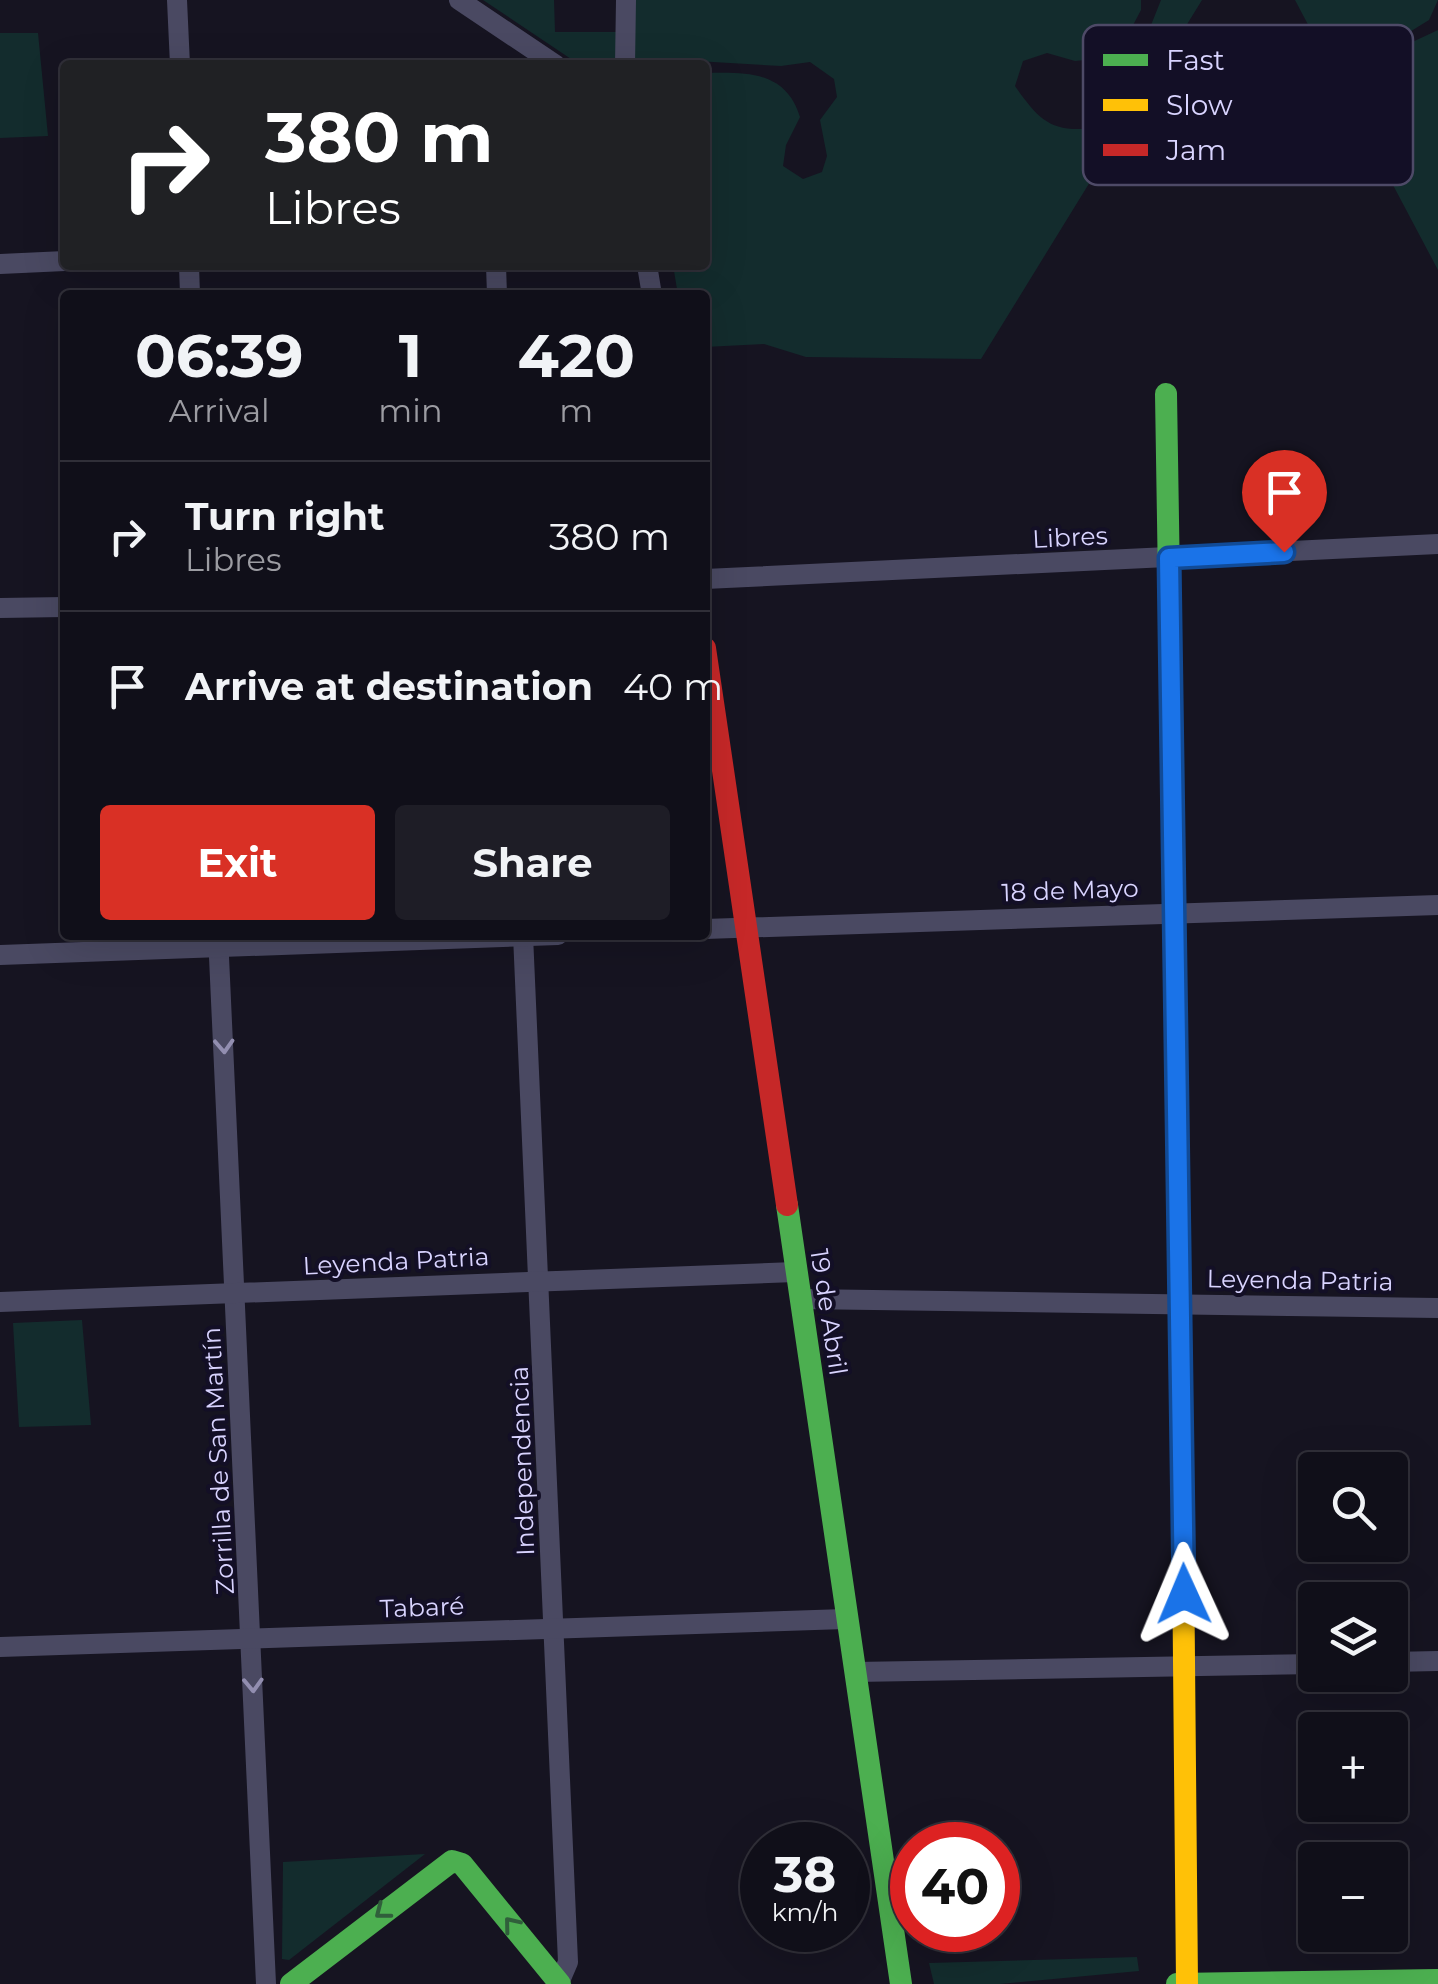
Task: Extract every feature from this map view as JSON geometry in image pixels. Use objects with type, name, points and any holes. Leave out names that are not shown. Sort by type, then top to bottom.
[{"type":"street","points":[[177,0],[180,60]]},
{"type":"street","points":[[458,0],[548,60]]},
{"type":"street","points":[[625,60],[626,0]]},
{"type":"street","points":[[0,264],[60,261]]},
{"type":"street","points":[[1166,394],[1181,1303],[1184,1983],[1438,1980]]},
{"type":"street","name":"Libres","points":[[710,578],[1438,544]]},
{"type":"street","points":[[0,608],[60,607]]},
{"type":"street","name":"19 de Abril","points":[[710,682],[845,1619],[902,1984]]},
{"type":"street","name":"18 de Mayo","points":[[710,930],[1438,905]]},
{"type":"street","points":[[0,955],[320,940]]},
{"type":"street","name":"Independencia","points":[[523,940],[568,1962],[559,1983]]},
{"type":"street","name":"Zorrilla de San Martín","points":[[219,942],[266,1984]]},
{"type":"street","name":"Leyenda Patria","points":[[0,1302],[795,1272]]},
{"type":"street","name":"Leyenda Patria","points":[[801,1299],[1438,1308]]},
{"type":"street","name":"Tabaré","points":[[0,1647],[845,1619]]},
{"type":"street","points":[[1408,1662],[1438,1661]]},
{"type":"street","points":[[855,1672],[1298,1664]]},
{"type":"street","points":[[291,1984],[443,1864],[462,1864],[559,1983]]},
{"type":"green space","points":[[483,0],[554,0],[555,32],[617,32],[617,60],[573,60]]},
{"type":"green space","points":[[630,0],[1141,0],[1141,10],[1133,25],[1083,25],[1083,60],[1047,53],[1023,61],[1015,86],[1031,108],[1056,126],[1083,129],[1083,185],[1088,185],[981,359],[806,357],[764,344],[710,347],[710,290],[677,290],[674,270],[710,270],[710,73],[763,77],[785,91],[800,117],[786,145],[783,166],[803,179],[822,172],[827,156],[820,120],[837,97],[834,79],[810,62],[781,66],[710,60],[634,60]]},
{"type":"green space","points":[[1161,0],[1202,0],[1187,25],[1151,25]]},
{"type":"green space","points":[[1295,0],[1438,0],[1429,20],[1413,30],[1413,25],[1308,25]]},
{"type":"green space","points":[[1438,30],[1438,270],[1393,185],[1413,185],[1413,42]]},
{"type":"green space","points":[[0,33],[38,33],[48,136],[0,138]]},
{"type":"green space","points":[[82,1320],[91,1425],[19,1427],[13,1323]]},
{"type":"green space","points":[[425,1854],[289,1960],[282,1959],[283,1862]]},
{"type":"green space","points":[[1137,1957],[1139,1971],[1000,1984],[934,1984],[929,1963]]},
{"type":"traffic: fast","points":[[1166,394],[1181,1338]]},
{"type":"traffic: fast","points":[[787,1205],[901,1984]]},
{"type":"traffic: fast","points":[[291,1984],[452,1861],[462,1864],[560,1984]]},
{"type":"traffic: fast","points":[[1177,1984],[1438,1980]]},
{"type":"traffic: slow","points":[[1181,1338],[1187,1984]]},
{"type":"traffic: jam","points":[[710,682],[787,1205]]},
{"type":"route","points":[[1184,1594],[1169,558],[1284,552]]}]
